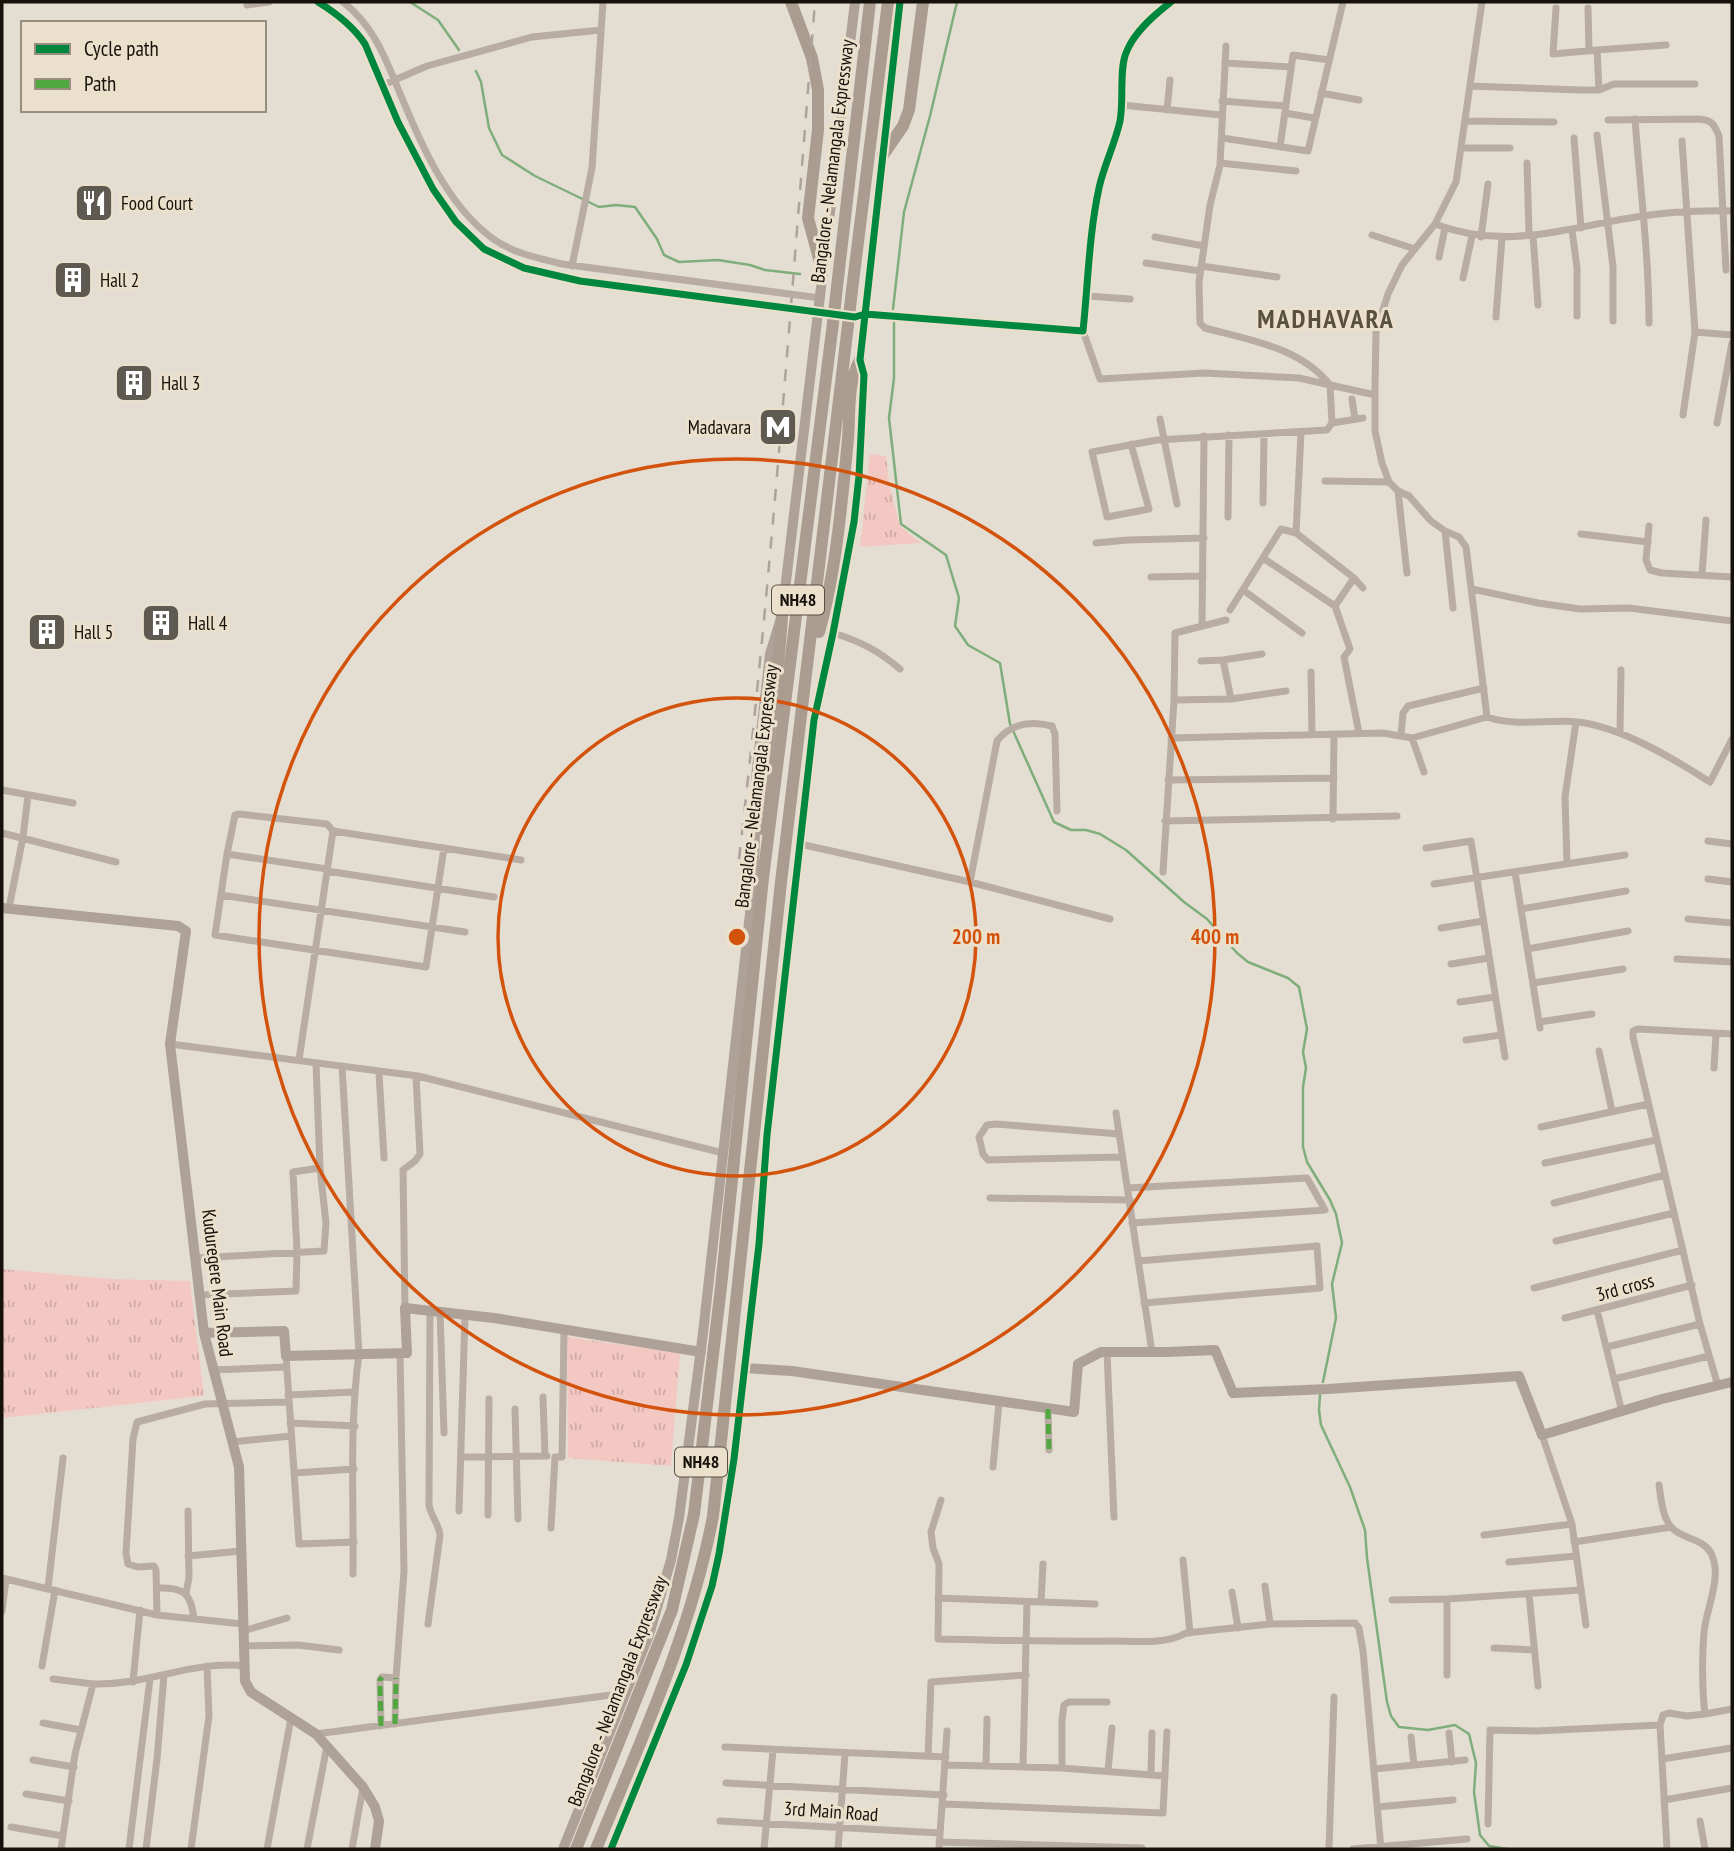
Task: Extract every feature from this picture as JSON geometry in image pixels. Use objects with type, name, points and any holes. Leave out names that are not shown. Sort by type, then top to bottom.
[{"type":"highway","points":[[791,2],[812,58],[818,90],[818,130],[808,218],[822,270]]},
{"type":"highway","name":"Bangalore - Nelamangala Expressway","points":[[576,1849],[663,1633],[678,1589],[687,1554],[701,1470],[763,878],[833,323],[870,2]]},
{"type":"highway","name":"Bangalore - Nelamangala Expressway","points":[[596,1849],[680,1641],[700,1577],[717,1485],[782,882],[888,2]]},
{"type":"highway","points":[[883,155],[904,126],[909,110],[923,2]]},
{"type":"highway","points":[[808,668],[830,584],[854,370],[860,360]]},
{"type":"highway","points":[[763,878],[762,790],[780,656],[782,615]]},
{"type":"street","points":[[254,2],[247,5],[269,2]]},
{"type":"street","points":[[318,2],[336,13],[358,34],[398,122],[433,189],[456,222],[484,248],[524,268],[580,281],[855,317],[865,314],[1083,331]]},
{"type":"street","points":[[343,2],[370,28],[409,116],[444,183],[467,215],[493,239],[527,256],[572,266],[857,304],[865,314]]},
{"type":"street","points":[[572,266],[592,168],[603,2]]},
{"type":"street","points":[[563,1849],[649,1635],[671,1560],[686,1474],[754,878],[756,777],[765,695],[770,654],[782,615],[855,2]]},
{"type":"street","points":[[611,1849],[686,1665],[712,1586],[728,1503],[759,1244],[767,1135],[814,720],[833,633],[859,476],[864,375],[860,360],[900,2]]},
{"type":"street","points":[[1171,2],[1134,38],[1126,52],[1122,65],[1122,105],[1119,122],[1099,186],[1083,331],[1100,379],[1205,373],[1299,378],[1375,395]]},
{"type":"street","points":[[1222,138],[1308,151],[1343,2]]},
{"type":"street","points":[[1482,2],[1456,182],[1435,225],[1402,265],[1388,294],[1376,332],[1375,431],[1389,482],[1398,491],[1409,496],[1431,522],[1459,537],[1466,547],[1488,717]]},
{"type":"street","points":[[1556,8],[1553,54],[1667,45]]},
{"type":"street","points":[[1588,8],[1599,90]]},
{"type":"street","points":[[383,85],[426,66],[532,37],[601,30]]},
{"type":"street","points":[[1131,444],[1149,509],[1107,517],[1092,452],[1131,444],[1163,439],[1327,430],[1332,423],[1330,385],[1310,364],[1292,354],[1205,328],[1200,323],[1201,269],[1210,205],[1220,163],[1226,46]]},
{"type":"street","points":[[1280,147],[1293,55],[1329,60]]},
{"type":"street","points":[[1225,63],[1291,67]]},
{"type":"street","points":[[1167,110],[1170,80]]},
{"type":"street","points":[[1470,86],[1599,90],[1614,84],[1695,84]]},
{"type":"street","points":[[1321,93],[1359,100]]},
{"type":"street","points":[[1222,101],[1285,110],[1314,118]]},
{"type":"street","points":[[1122,105],[1221,115]]},
{"type":"street","points":[[1635,119],[1642,216],[1649,264],[1649,323]]},
{"type":"street","points":[[1608,120],[1708,119],[1714,123],[1719,136],[1728,211],[1726,270]]},
{"type":"street","points":[[1465,121],[1554,122]]},
{"type":"street","points":[[1598,135],[1614,267],[1613,321]]},
{"type":"street","points":[[1574,138],[1577,316]]},
{"type":"street","points":[[1682,141],[1695,332],[1683,415]]},
{"type":"street","points":[[1461,148],[1510,148]]},
{"type":"street","points":[[1720,156],[1732,156]]},
{"type":"street","points":[[1220,163],[1296,171]]},
{"type":"street","points":[[1527,163],[1538,305]]},
{"type":"street","points":[[1463,278],[1488,184]]},
{"type":"street","points":[[1435,225],[1476,237],[1502,238],[1576,229],[1642,216],[1728,211]]},
{"type":"street","points":[[1439,257],[1445,228]]},
{"type":"street","points":[[1372,235],[1415,249]]},
{"type":"street","points":[[1155,237],[1204,246]]},
{"type":"street","points":[[1496,317],[1502,238]]},
{"type":"street","points":[[1146,263],[1277,277]]},
{"type":"street","points":[[1087,296],[1130,299]]},
{"type":"street","points":[[1695,332],[1732,335]]},
{"type":"street","points":[[1717,423],[1732,344]]},
{"type":"street","points":[[1332,423],[1359,419],[1352,399]]},
{"type":"street","points":[[1160,419],[1177,504]]},
{"type":"street","points":[[1296,533],[1301,433]]},
{"type":"street","points":[[1263,503],[1264,434]]},
{"type":"street","points":[[1228,435],[1228,517]]},
{"type":"street","points":[[1202,625],[1204,436]]},
{"type":"street","points":[[1325,481],[1389,482]]},
{"type":"street","points":[[1398,491],[1407,573]]},
{"type":"street","points":[[1702,575],[1706,520]]},
{"type":"street","points":[[1649,526],[1646,560],[1650,570],[1732,577]]},
{"type":"street","points":[[1230,610],[1280,529],[1296,533],[1363,588]]},
{"type":"street","points":[[1445,531],[1452,608]]},
{"type":"street","points":[[1581,534],[1647,542]]},
{"type":"street","points":[[1096,543],[1204,538]]},
{"type":"street","points":[[1263,558],[1335,606],[1350,649],[1343,657],[1359,733]]},
{"type":"street","points":[[1151,577],[1203,576]]},
{"type":"street","points":[[1335,606],[1354,578]]},
{"type":"street","points":[[1472,589],[1580,609],[1629,608],[1732,621]]},
{"type":"street","points":[[1242,590],[1302,633]]},
{"type":"street","points":[[1163,872],[1174,700],[1175,633],[1226,620]]},
{"type":"street","points":[[833,633],[880,652],[900,669]]},
{"type":"street","points":[[1201,661],[1262,654]]},
{"type":"street","points":[[1223,660],[1231,699]]},
{"type":"street","points":[[1620,732],[1621,670]]},
{"type":"street","points":[[1311,672],[1312,734]]},
{"type":"street","points":[[1401,735],[1403,713],[1408,706],[1484,688]]},
{"type":"street","points":[[1174,700],[1231,699],[1286,691]]},
{"type":"street","points":[[1171,738],[1359,733],[1412,738],[1488,717],[1501,722],[1576,722],[1620,732],[1710,782],[1730,748],[1732,739]]},
{"type":"street","points":[[970,882],[997,741],[1003,734],[1030,722],[1052,726],[1055,734],[1057,811]]},
{"type":"street","points":[[1567,863],[1565,797],[1576,722]]},
{"type":"street","points":[[1333,819],[1334,734]]},
{"type":"street","points":[[1412,738],[1424,772]]},
{"type":"street","points":[[1168,780],[1334,778]]},
{"type":"street","points":[[2,790],[73,803]]},
{"type":"street","points":[[6,908],[23,837],[28,795]]},
{"type":"street","points":[[444,848],[426,967],[215,935],[232,822],[235,815],[239,814],[327,824],[333,831],[444,848],[521,860]]},
{"type":"street","points":[[1166,821],[1397,816]]},
{"type":"street","points":[[299,1060],[333,831]]},
{"type":"street","points":[[2,832],[116,862]]},
{"type":"street","points":[[1426,848],[1471,841],[1505,1057]]},
{"type":"street","points":[[1708,841],[1732,844]]},
{"type":"street","points":[[800,844],[970,882],[1110,919]]},
{"type":"street","points":[[228,854],[494,897]]},
{"type":"street","points":[[1434,884],[1625,855]]},
{"type":"street","points":[[1515,872],[1540,1025],[1592,1013]]},
{"type":"street","points":[[1708,879],[1732,882]]},
{"type":"street","points":[[1521,909],[1626,891]]},
{"type":"street","points":[[221,895],[465,932]]},
{"type":"street","name":"Kuduregere Main Road","points":[[6,908],[178,926],[186,931],[170,1044],[204,1333],[239,1467],[245,1681],[251,1692],[316,1734],[363,1787],[375,1807],[379,1821],[375,1849]]},
{"type":"street","points":[[1688,919],[1732,923]]},
{"type":"street","points":[[1441,928],[1483,921]]},
{"type":"street","points":[[1527,949],[1628,931]]},
{"type":"street","points":[[1451,964],[1489,958]]},
{"type":"street","points":[[1677,958],[1732,962]]},
{"type":"street","points":[[1533,984],[1623,969]]},
{"type":"street","points":[[1460,1002],[1495,997]]},
{"type":"street","points":[[1718,1386],[1700,1324],[1633,1031],[1638,1029],[1732,1034]]},
{"type":"street","points":[[1714,1068],[1716,1034]]},
{"type":"street","points":[[1466,1040],[1501,1035]]},
{"type":"street","points":[[170,1044],[416,1076],[723,1153]]},
{"type":"street","points":[[1599,1051],[1612,1111]]},
{"type":"street","points":[[197,1258],[324,1251],[326,1223],[320,1168],[316,1063]]},
{"type":"street","points":[[342,1066],[359,1354],[354,1392],[353,1574]]},
{"type":"street","points":[[379,1073],[384,1158]]},
{"type":"street","points":[[212,1370],[359,1354],[407,1353],[403,1170],[420,1154],[416,1076]]},
{"type":"street","points":[[1541,1128],[1648,1104]]},
{"type":"street","points":[[1116,1113],[1152,1352]]},
{"type":"street","points":[[1119,1134],[996,1124],[987,1125],[979,1137],[983,1154],[988,1160],[1122,1157]]},
{"type":"street","points":[[1545,1163],[1656,1140]]},
{"type":"street","points":[[201,1295],[296,1291],[293,1172],[320,1168]]},
{"type":"street","points":[[1554,1203],[1665,1175]]},
{"type":"street","points":[[1128,1188],[1307,1178],[1325,1210],[1132,1223]]},
{"type":"street","points":[[990,1198],[1130,1200]]},
{"type":"street","points":[[1556,1241],[1674,1213]]},
{"type":"street","points":[[1138,1261],[1317,1246],[1320,1288],[1144,1303]]},
{"type":"street","points":[[1534,1288],[1683,1250]]},
{"type":"street","name":"3rd cross","points":[[1565,1318],[1692,1285]]},
{"type":"street","points":[[405,1308],[701,1352]]},
{"type":"street","points":[[1597,1310],[1622,1412]]},
{"type":"street","points":[[435,1311],[444,1433]]},
{"type":"street","points":[[428,1624],[440,1535],[429,1505],[435,1311]]},
{"type":"street","points":[[459,1511],[465,1315]]},
{"type":"street","points":[[1607,1347],[1700,1324]]},
{"type":"street","points":[[462,1457],[562,1457],[564,1330]]},
{"type":"street","points":[[204,1333],[284,1332],[299,1544],[354,1542]]},
{"type":"street","points":[[744,1368],[804,1372],[1074,1412],[1078,1364],[1101,1352],[1215,1349],[1234,1393],[1519,1376],[1572,1524],[1586,1625]]},
{"type":"street","points":[[1107,1352],[1114,1517]]},
{"type":"street","points":[[395,1724],[404,1571],[400,1353]]},
{"type":"street","points":[[1614,1379],[1709,1356]]},
{"type":"street","points":[[1542,1435],[1732,1382]]},
{"type":"street","points":[[157,1615],[156,1570],[153,1566],[138,1567],[128,1564],[126,1553],[133,1439],[137,1422],[205,1404],[222,1406],[354,1392]]},
{"type":"street","points":[[543,1397],[545,1456]]},
{"type":"street","points":[[488,1515],[489,1399]]},
{"type":"street","points":[[993,1467],[999,1402]]},
{"type":"street","points":[[515,1409],[518,1519]]},
{"type":"street","points":[[1048,1409],[1049,1450]]},
{"type":"street","points":[[290,1423],[355,1426]]},
{"type":"street","points":[[232,1442],[291,1436]]},
{"type":"street","points":[[551,1528],[555,1457]]},
{"type":"street","points":[[42,1666],[52,1589],[63,1458]]},
{"type":"street","points":[[294,1473],[354,1469]]},
{"type":"street","points":[[1659,1485],[1665,1515],[1671,1527],[1686,1538],[1703,1545],[1711,1553],[1714,1589],[1703,1644],[1705,1714]]},
{"type":"street","points":[[941,1500],[930,1532],[939,1564],[938,1639],[1027,1643],[1146,1641],[1270,1624],[1355,1623],[1359,1628],[1363,1651],[1380,1848]]},
{"type":"street","points":[[186,1594],[188,1511]]},
{"type":"street","points":[[1484,1535],[1572,1524]]},
{"type":"street","points":[[1574,1542],[1671,1527]]},
{"type":"street","points":[[188,1556],[241,1551]]},
{"type":"street","points":[[1509,1562],[1576,1556]]},
{"type":"street","points":[[1183,1560],[1190,1633]]},
{"type":"street","points":[[1041,1602],[1042,1564]]},
{"type":"street","points":[[2,1611],[4,1578],[157,1615],[243,1627],[286,1618]]},
{"type":"street","points":[[1265,1586],[1270,1624]]},
{"type":"street","points":[[157,1588],[175,1587],[186,1594],[192,1604],[194,1619]]},
{"type":"street","points":[[1392,1600],[1581,1590]]},
{"type":"street","points":[[1232,1592],[1238,1628]]},
{"type":"street","points":[[1529,1594],[1538,1686]]},
{"type":"street","points":[[938,1598],[1095,1604]]},
{"type":"street","points":[[1447,1599],[1447,1675]]},
{"type":"street","points":[[1023,1766],[1027,1602]]},
{"type":"street","points":[[133,1682],[140,1611]]},
{"type":"street","points":[[243,1646],[298,1645],[340,1650]]},
{"type":"street","points":[[1494,1648],[1534,1650]]},
{"type":"street","points":[[53,1679],[116,1685],[220,1663],[244,1666]]},
{"type":"street","points":[[191,1849],[209,1716],[207,1666]]},
{"type":"street","points":[[146,1849],[164,1675]]},
{"type":"street","points":[[928,1756],[931,1682],[1026,1675]]},
{"type":"street","points":[[381,1726],[380,1680],[382,1677],[396,1678]]},
{"type":"street","points":[[129,1849],[150,1679]]},
{"type":"street","points":[[61,1849],[74,1766],[93,1684]]},
{"type":"street","points":[[316,1734],[626,1693]]},
{"type":"street","points":[[1328,1849],[1334,1697]]},
{"type":"street","points":[[1062,1768],[1064,1705],[1069,1702],[1107,1702]]},
{"type":"street","points":[[1667,1849],[1660,1725],[1663,1715],[1669,1713],[1687,1716],[1732,1709]]},
{"type":"street","points":[[267,1849],[291,1718]]},
{"type":"street","points":[[986,1765],[987,1719]]},
{"type":"street","points":[[43,1723],[81,1730]]},
{"type":"street","points":[[1488,1824],[1490,1730],[1536,1731],[1660,1725]]},
{"type":"street","points":[[1108,1771],[1112,1728]]},
{"type":"street","points":[[947,1731],[939,1846],[1142,1848]]},
{"type":"street","points":[[726,1783],[1163,1813],[1167,1732]]},
{"type":"street","points":[[1151,1774],[1152,1733]]},
{"type":"street","points":[[1449,1733],[1452,1762]]},
{"type":"street","points":[[1411,1737],[1415,1765]]},
{"type":"street","points":[[307,1849],[327,1746]]},
{"type":"street","points":[[725,1748],[928,1756],[946,1761],[986,1765],[1165,1776]]},
{"type":"street","points":[[1662,1759],[1732,1748]]},
{"type":"street","points":[[764,1849],[773,1750]]},
{"type":"street","points":[[838,1849],[845,1754]]},
{"type":"street","points":[[33,1760],[74,1766]]},
{"type":"street","points":[[1374,1769],[1465,1760]]},
{"type":"street","points":[[352,1849],[363,1787]]},
{"type":"street","points":[[1664,1800],[1732,1788]]},
{"type":"street","points":[[26,1794],[69,1801]]},
{"type":"street","points":[[1377,1807],[1453,1800]]},
{"type":"street","name":"3rd Main Road","points":[[720,1821],[940,1833]]},
{"type":"street","points":[[1700,1821],[1705,1849]]},
{"type":"street","points":[[11,1827],[63,1836]]},
{"type":"street","points":[[1353,1849],[1467,1839]]},
{"type":"green space","points":[[870,454],[886,456],[889,483],[900,526],[921,543],[860,547]]},
{"type":"green space","points":[[2,1269],[111,1279],[190,1281],[204,1396],[2,1418]]},
{"type":"green space","points":[[567,1337],[680,1353],[671,1466],[568,1458]]},
{"type":"waterway","points":[[410,2],[438,20],[459,50]]},
{"type":"waterway","points":[[893,309],[904,212],[957,2]]},
{"type":"waterway","points":[[476,71],[481,82],[489,128],[502,155],[535,176],[599,207],[635,207],[657,239],[664,255],[679,262],[718,260],[800,274]]},
{"type":"waterway","points":[[894,323],[894,378],[889,418],[901,524],[946,555],[959,598],[955,626],[968,645],[1000,663],[1010,724],[1054,822],[1071,830],[1100,834],[1126,850],[1207,919],[1248,962],[1288,978],[1299,987],[1307,1029],[1303,1052],[1306,1068],[1303,1087],[1303,1147],[1307,1162],[1336,1214],[1342,1243],[1332,1284],[1336,1318],[1323,1382]]},
{"type":"waterway","points":[[1320,1395],[1321,1425],[1350,1487],[1365,1530],[1391,1716],[1399,1727],[1428,1730],[1455,1725],[1469,1734],[1476,1763],[1474,1792],[1480,1835],[1489,1846],[1507,1849]]},
{"type":"railway","points":[[739,859],[790,324],[815,2]]},
{"type":"marked path","points":[[778,427],[781,427],[785,441],[778,427]]},
{"type":"marked path","points":[[1048,1409],[1049,1450]]},
{"type":"marked path","points":[[381,1726],[382,1677]]},
{"type":"marked path","points":[[395,1724],[396,1678]]},
{"type":"cycle path","points":[[318,2],[344,20],[365,44],[398,122],[433,189],[456,222],[484,249],[524,268],[580,281],[855,317],[865,314],[1083,331],[1093,223],[1101,179],[1120,121],[1124,60],[1139,31],[1171,2]]},
{"type":"cycle path","points":[[611,1849],[686,1665],[712,1586],[734,1459],[814,720],[854,522],[864,375],[860,360],[900,2]]},
{"type":"place","name":"Food Court","points":[[94,203]]},
{"type":"place","name":"Hall 2","points":[[73,280]]},
{"type":"place","name":"Hall 3","points":[[134,383]]},
{"type":"place","name":"Madavara","points":[[778,427]]},
{"type":"place","name":"Hall 4","points":[[161,623]]},
{"type":"place","name":"Hall 5","points":[[47,632]]},
{"type":"district","name":"MADHAVARA","points":[[1326,319]]}]
